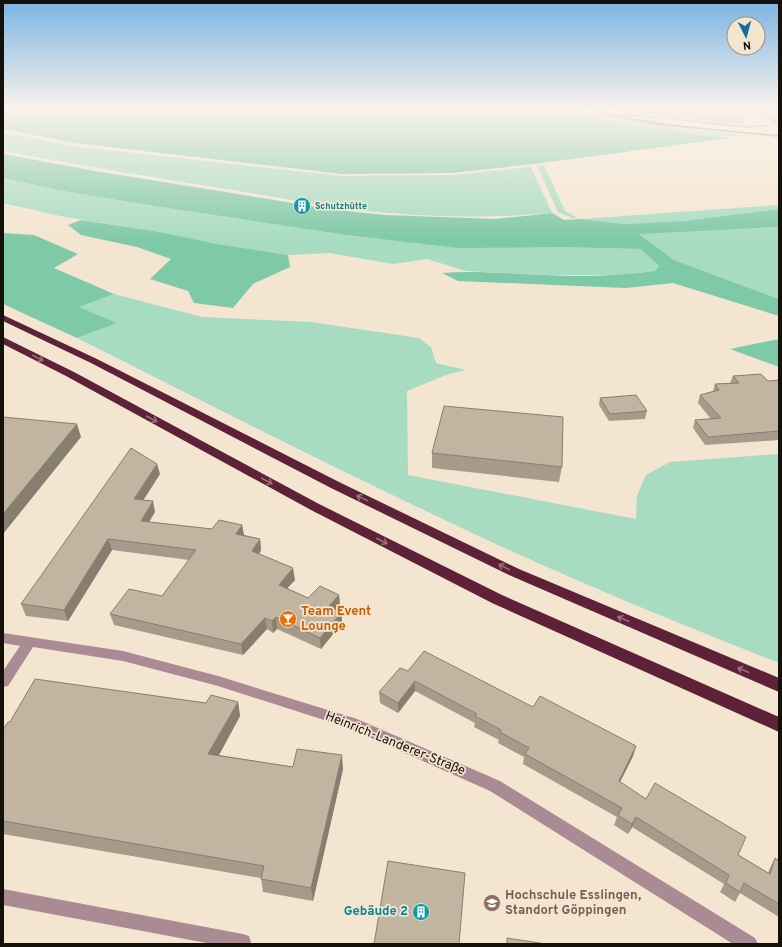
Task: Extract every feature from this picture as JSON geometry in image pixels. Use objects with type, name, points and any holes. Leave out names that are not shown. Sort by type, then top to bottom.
[{"type":"highway","points":[[3,318],[94,361],[335,485],[514,572],[779,685]]},
{"type":"highway","points":[[3,340],[70,374],[315,507],[497,599],[779,724]]},
{"type":"street","name":"Heinrich-Landerer-Straße","points":[[3,638],[123,656],[218,681],[352,723],[495,786],[750,944]]},
{"type":"street","points":[[3,682],[30,641]]},
{"type":"lane","points":[[3,897],[243,942]]},
{"type":"green space","points":[[4,154],[95,171],[336,210],[386,215],[495,219],[552,213],[564,220],[581,219],[625,224],[683,221],[779,209],[779,227],[639,234],[674,260],[779,299],[779,316],[673,283],[626,288],[458,281],[442,273],[480,272],[586,276],[655,271],[659,266],[641,249],[555,247],[458,248],[340,234],[149,205],[58,190],[3,178]]},
{"type":"green space","points":[[21,154],[146,154],[342,176],[453,175],[531,167],[552,213],[499,216],[446,216],[367,211],[328,206]]},
{"type":"green space","points":[[171,154],[608,154],[452,173],[342,174]]},
{"type":"green space","points":[[544,165],[565,211],[578,218],[572,218],[558,212],[537,166]]},
{"type":"green space","points":[[3,178],[58,190],[230,217],[555,247],[641,249],[659,266],[655,271],[619,275],[545,275],[466,271],[427,259],[393,264],[330,253],[288,255],[65,217],[3,203]]},
{"type":"green space","points":[[779,205],[779,209],[683,221],[625,224],[581,219]]},
{"type":"green space","points":[[81,220],[160,232],[217,244],[288,255],[290,267],[253,284],[233,308],[194,303],[188,291],[150,279],[171,259],[137,247],[81,235],[68,225]]},
{"type":"green space","points":[[779,227],[779,299],[674,260],[638,233]]},
{"type":"green space","points":[[3,233],[34,235],[78,254],[54,268],[114,294],[79,307],[117,323],[77,338],[3,304]]},
{"type":"green space","points":[[114,294],[202,317],[311,322],[419,338],[431,347],[436,363],[466,370],[446,375],[407,391],[408,475],[636,519],[637,496],[646,475],[670,462],[779,454],[779,663],[631,603],[485,539],[229,415],[77,338],[117,323],[78,307]]},
{"type":"green space","points":[[779,339],[779,367],[730,349]]},
{"type":"building","points":[[761,374],[768,381],[779,380],[779,431],[708,437],[695,420],[721,418],[700,395],[719,390],[715,384],[739,383],[733,376]]},
{"type":"building","points":[[636,395],[647,411],[610,414],[600,398]]},
{"type":"building","points":[[444,406],[563,417],[562,467],[432,453]]},
{"type":"building","points":[[3,417],[77,424],[3,514]]},
{"type":"building","points":[[131,448],[157,464],[134,499],[153,501],[141,521],[212,529],[219,520],[242,525],[236,534],[260,539],[252,551],[293,568],[279,585],[308,598],[320,586],[339,595],[329,606],[342,612],[320,638],[276,617],[272,621],[265,618],[241,644],[110,614],[129,589],[162,596],[196,550],[108,539],[64,610],[21,604]]},
{"type":"building","points":[[424,651],[533,707],[540,696],[636,746],[619,781],[646,799],[655,783],[746,837],[738,855],[770,874],[775,858],[779,861],[779,904],[744,883],[740,892],[726,883],[729,875],[636,817],[632,824],[618,815],[622,808],[525,754],[529,748],[500,732],[501,730],[475,716],[477,714],[415,681],[398,703],[379,692],[400,668],[408,671]]},
{"type":"building","points":[[35,679],[206,703],[211,695],[238,702],[208,754],[293,767],[297,749],[342,755],[311,888],[261,879],[264,866],[3,821],[3,730],[8,722],[10,722]]},
{"type":"building","name":"Gebäude 2","points":[[388,861],[465,873],[459,944],[374,944]]},
{"type":"building","points":[[507,938],[546,944],[507,944]]},
{"type":"place","name":"Schutzhütte","points":[[302,206]]},
{"type":"place","name":"Team Event Lounge","points":[[288,619]]},
{"type":"place","name":"Hochschule Esslingen, Standort Göppingen","points":[[492,903]]},
{"type":"place","name":"Gebäude 2","points":[[421,912]]}]
